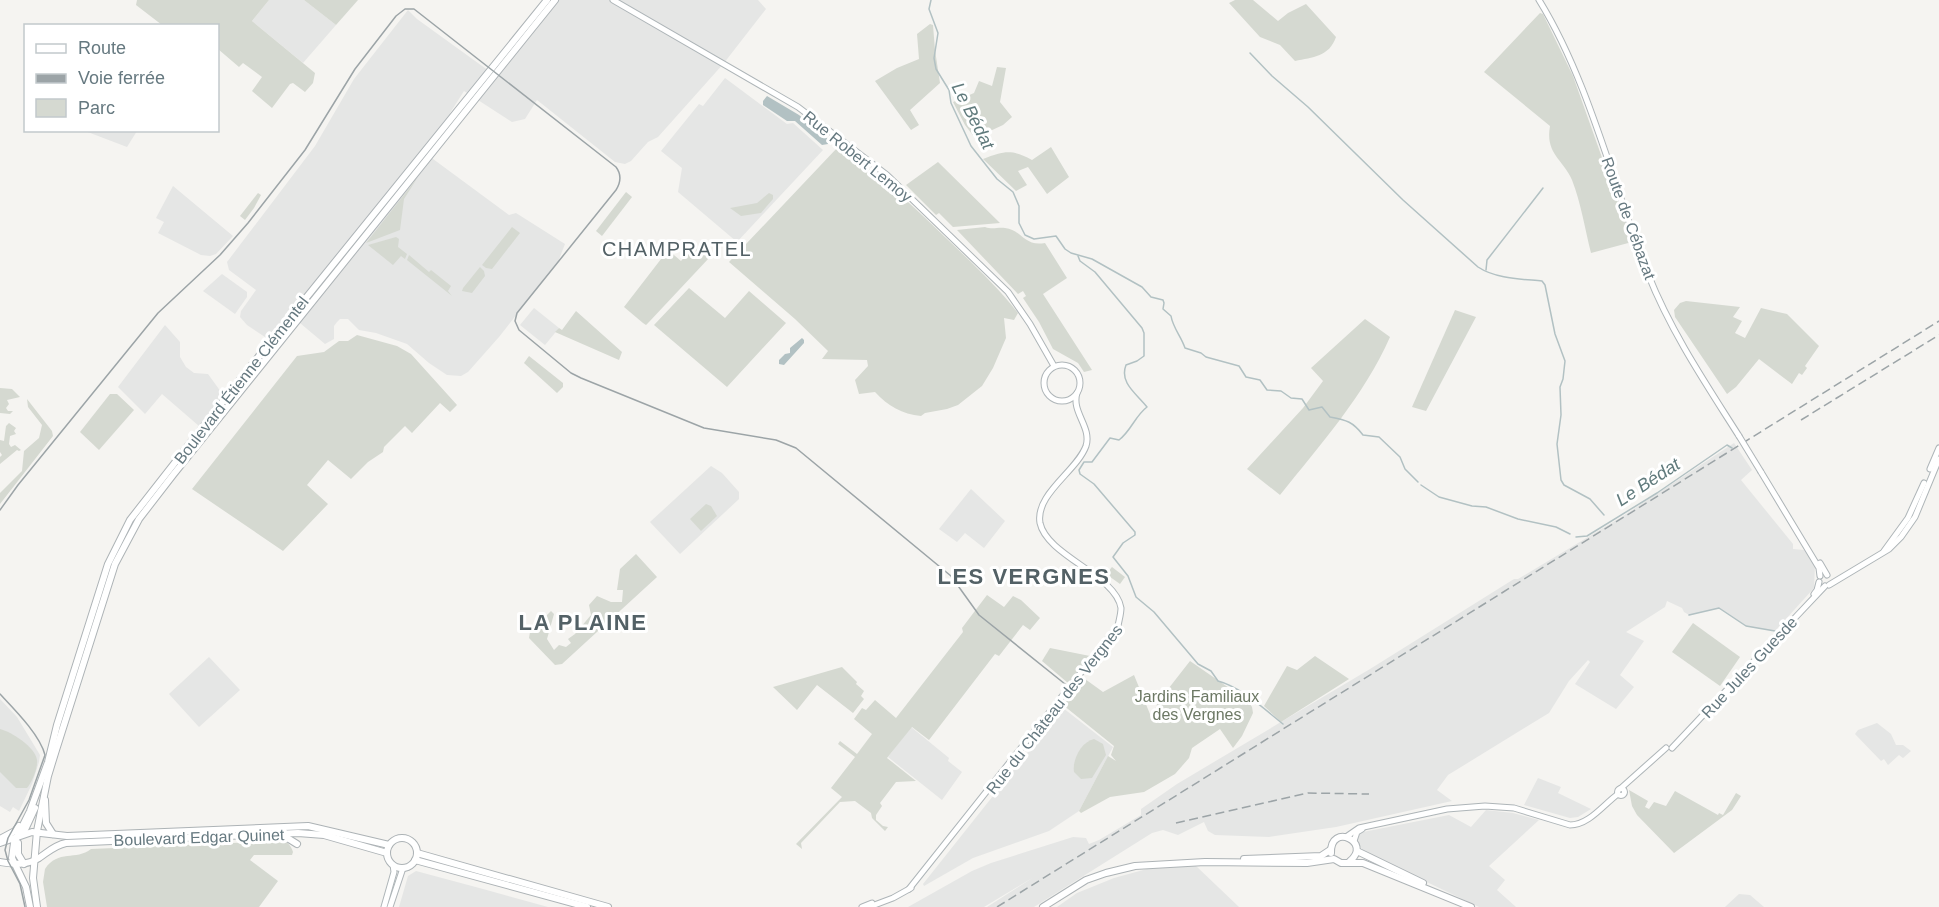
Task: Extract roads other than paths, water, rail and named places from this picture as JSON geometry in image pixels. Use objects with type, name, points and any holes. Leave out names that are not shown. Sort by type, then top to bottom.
[{"type":"main road","name":"Boulevard Étienne Clémentel","points":[[30,811],[108,564],[130,520],[292,314],[547,0]]},
{"type":"main road","name":"Boulevard Étienne Clémentel","points":[[44,793],[115,564],[139,519],[555,0]]},
{"type":"main road","name":"Rue Robert Lemoy","points":[[613,0],[798,107],[887,175],[1008,292],[1054,366]]},
{"type":"main road","name":"Route de Cébazat","points":[[1539,0],[1571,61],[1663,309],[1689,356],[1800,538]]},
{"type":"main road","points":[[1045,501],[1085,448],[1087,434],[1081,418],[1075,404],[1080,381],[1074,370],[1065,365],[1054,366],[1045,375],[1044,387],[1049,396],[1071,407],[1081,418]]},
{"type":"main road","points":[[1058,401],[1069,400],[1077,393]]},
{"type":"main road","points":[[1906,526],[1939,448]]},
{"type":"main road","points":[[1906,526],[1915,517],[1939,459]]},
{"type":"main road","name":"Rue du Château des Vergnes","points":[[909,889],[1118,626],[1121,615],[1119,601],[1112,590],[1051,541],[1044,532],[1040,513],[1045,501]]},
{"type":"main road","name":"Rue du Château des Vergnes","points":[[869,907],[893,898],[919,880],[1121,627],[1124,616],[1120,595],[1110,584],[1049,535],[1043,521],[1045,501]]},
{"type":"main road","name":"Rue Jules Guesde","points":[[1346,837],[1355,829],[1447,809],[1485,806],[1514,808],[1574,825],[1588,820],[1669,748],[1827,585],[1884,551],[1906,526]]},
{"type":"main road","points":[[1800,538],[1830,581],[1827,585],[1819,579]]},
{"type":"main road","points":[[1800,538],[1819,568],[1819,579]]},
{"type":"main road","points":[[100,557],[108,564]]},
{"type":"main road","points":[[1819,579],[1828,575],[1840,577]]},
{"type":"main road","name":"Rue Jules Guesde","points":[[1669,748],[1816,591],[1819,579]]},
{"type":"main road","points":[[1093,663],[1100,648]]},
{"type":"main road","points":[[37,907],[30,862],[44,793]]},
{"type":"main road","points":[[44,793],[46,823],[53,834]]},
{"type":"main road","points":[[30,907],[26,887],[12,854],[35,810],[36,795]]},
{"type":"main road","points":[[30,811],[17,851],[30,862]]},
{"type":"main road","points":[[0,841],[15,831],[30,811]]},
{"type":"main road","name":"Boulevard Edgar Quinet","points":[[37,831],[62,836],[308,826],[389,845]]},
{"type":"main road","points":[[1350,862],[1357,851],[1354,841],[1358,832],[1364,828]]},
{"type":"main road","points":[[0,841],[37,831]]},
{"type":"main road","name":"Boulevard Edgar Quinet","points":[[0,862],[15,865],[30,862],[55,846],[66,843],[311,833],[387,853]]},
{"type":"main road","points":[[22,834],[32,842],[30,875],[34,888]]},
{"type":"main road","points":[[263,835],[281,836],[297,844]]},
{"type":"main road","points":[[1043,907],[1079,884],[1106,873],[1144,865],[1321,856],[1330,850],[1334,840],[1340,837],[1354,841]]},
{"type":"main road","points":[[384,907],[394,872],[393,865],[388,859],[389,845],[394,840],[405,838],[412,842],[417,853],[415,860],[408,867],[393,865]]},
{"type":"main road","points":[[1330,850],[1334,859],[1341,863],[1363,862],[1470,907]]},
{"type":"main road","points":[[1357,851],[1470,907]]},
{"type":"main road","points":[[417,853],[608,907]]},
{"type":"main road","points":[[33,878],[44,854]]},
{"type":"main road","points":[[1205,862],[1307,863],[1334,859]]},
{"type":"main road","points":[[415,860],[588,907]]},
{"type":"main road","points":[[390,907],[403,868]]},
{"type":"main road","points":[[862,907],[877,903]]},
{"type":"waterway","name":"Le Bédat","points":[[931,0],[929,9],[938,33],[934,58],[936,69],[949,90],[951,103],[971,146],[997,179],[1013,192],[1019,206],[1019,223],[1025,235],[1034,239],[1056,236],[1065,249],[1071,253],[1092,259],[1142,287],[1151,297],[1163,300],[1163,309],[1171,316],[1185,348],[1206,357],[1239,366],[1246,377],[1260,380],[1267,390],[1281,391],[1291,398],[1302,399],[1309,410],[1322,407],[1330,417],[1349,422],[1363,435],[1379,437],[1400,457],[1405,469],[1418,482]]},
{"type":"waterway","points":[[1250,53],[1403,200],[1478,267],[1501,276],[1542,281],[1545,285],[1555,334],[1565,361],[1560,387],[1561,415],[1557,444],[1561,480],[1564,485],[1590,499],[1604,515]]},
{"type":"waterway","points":[[1486,270],[1487,260],[1543,188]]},
{"type":"waterway","points":[[1078,256],[1080,261],[1095,272],[1144,333],[1144,356],[1126,365],[1124,371],[1130,388],[1147,407],[1119,440],[1110,438],[1092,462],[1084,462],[1079,470],[1080,474],[1094,484],[1135,532],[1135,535],[1123,543],[1113,557],[1128,576],[1136,597],[1154,612],[1198,664],[1211,671],[1218,681],[1252,699],[1283,724]]},
{"type":"waterway","name":"Le Bédat","points":[[1576,537],[1587,536],[1657,493],[1727,445],[1732,448]]},
{"type":"waterway","name":"Le Bédat","points":[[1421,485],[1439,497],[1472,506],[1486,507],[1518,519],[1556,527],[1570,534]]},
{"type":"waterway","points":[[1689,615],[1719,608],[1746,626],[1775,631]]},
{"type":"tram line","points":[[0,510],[158,313],[220,255],[248,223],[305,150],[355,69],[396,16],[405,9],[414,9],[616,167],[620,176],[616,190],[517,313],[515,321],[519,330],[571,373],[581,378],[704,428],[776,440],[796,448],[951,576],[979,615],[1065,684]]},
{"type":"tram line","points":[[0,694],[33,731],[45,755],[29,800],[8,838],[5,850],[20,884],[25,907]]},
{"type":"railway","points":[[997,907],[1939,321]]},
{"type":"railway","points":[[1801,420],[1939,335]]},
{"type":"railway","points":[[1176,823],[1308,793],[1369,794]]},
{"type":"district","name":"CHAMPRATEL","points":[[677,249]]},
{"type":"district","name":"LES VERGNES","points":[[1024,576]]},
{"type":"district","name":"LA PLAINE","points":[[583,622]]},
{"type":"park label","name":"Jardins Familiaux des Vergnes","points":[[1197,705]]}]
